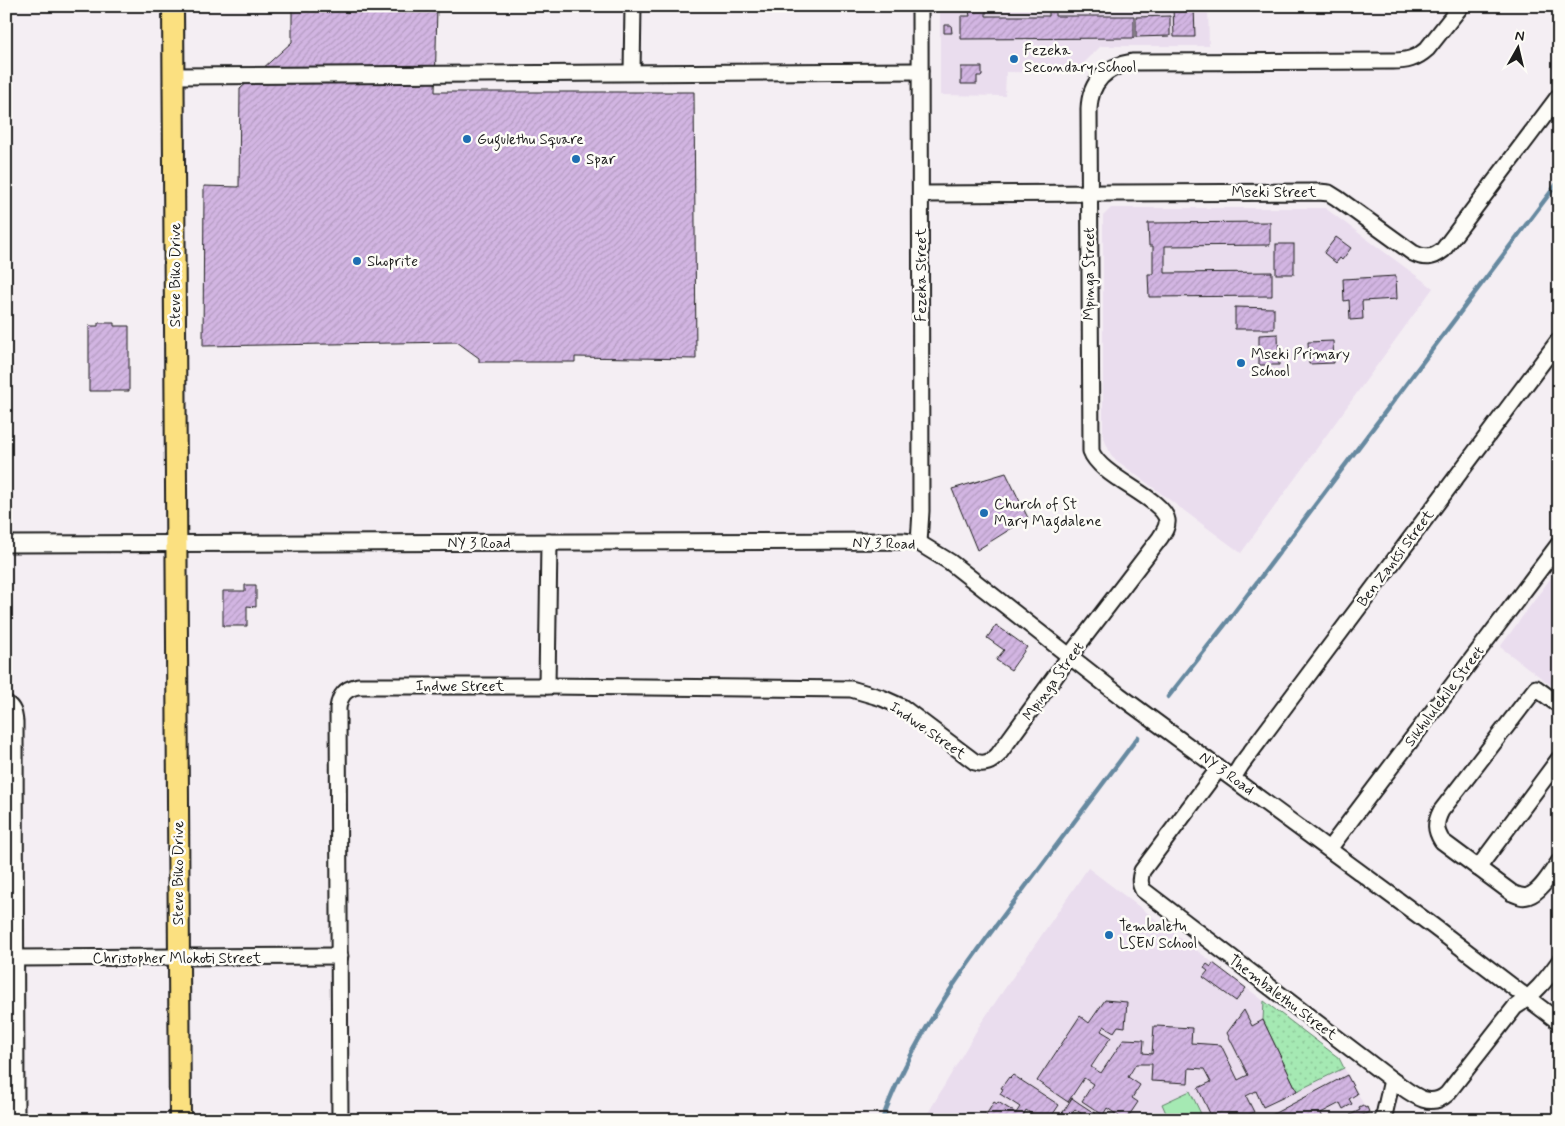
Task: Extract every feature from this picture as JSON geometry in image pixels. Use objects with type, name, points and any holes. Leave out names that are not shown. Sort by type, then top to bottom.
[{"type":"main road","name":"Steve Biko Drive","points":[[173,6],[180,1120]]},
{"type":"street","points":[[632,6],[632,72]]},
{"type":"street","name":"Fezeka Street","points":[[919,543],[921,511],[920,6]]},
{"type":"street","name":"Mpinga Street","points":[[984,764],[990,762],[998,755],[1160,538],[1167,524],[1164,513],[1158,507],[1101,466],[1093,457],[1091,451],[1089,100],[1100,76],[1110,68],[1133,62],[1410,60],[1427,50],[1461,6]]},
{"type":"street","points":[[173,76],[920,70]]},
{"type":"street","name":"Mseki Street","points":[[920,194],[1319,192],[1336,198],[1413,253],[1420,257],[1429,258],[1443,250],[1559,96]]},
{"type":"street","name":"Ben Zantsi Street","points":[[1233,778],[1559,340]]},
{"type":"street","name":"NY 3 Road","points":[[6,544],[903,541],[919,543],[950,562],[1070,658],[1433,926],[1559,1022]]},
{"type":"street","points":[[548,686],[549,542]]},
{"type":"street","name":"Sikhululekile Street","points":[[1329,849],[1559,544]]},
{"type":"street","name":"Indwe Street","points":[[340,1120],[338,708],[344,692],[350,688],[358,686],[548,686],[852,689],[882,698],[902,708],[970,759],[984,764]]},
{"type":"street","points":[[1559,705],[1536,688],[1441,812],[1436,826],[1437,833],[1442,841],[1512,893],[1521,896],[1528,896],[1538,890],[1559,862]]},
{"type":"street","points":[[6,703],[11,707],[15,722],[16,1120]]},
{"type":"street","points":[[1478,868],[1559,759]]},
{"type":"street","name":"Thembalethu Street","points":[[1219,768],[1142,871],[1140,885],[1146,894],[1392,1080],[1427,1102],[1442,1098],[1515,1007],[1528,999],[1542,985],[1559,962]]},
{"type":"street","name":"Christopher Mlokoti Street","points":[[15,958],[340,956]]},
{"type":"street","points":[[1383,1120],[1392,1080]]},
{"type":"shaded area","name":"Fezeka Secondary School","points":[[940,6],[1208,6],[1209,46],[1101,46],[1074,73],[1006,72],[1005,96],[940,95]]},
{"type":"shaded area","name":"Mseki Primary School","points":[[1111,208],[1325,208],[1433,288],[1241,553],[1112,457],[1103,437],[1103,216]]},
{"type":"shaded area","points":[[1559,567],[1559,691],[1500,647]]},
{"type":"shaded area","name":"Tembaletu LSEN School","points":[[1088,868],[1339,1058],[1365,1107],[1367,1107],[1369,1112],[1368,1120],[924,1120],[981,1023]]},
{"type":"green space","points":[[1264,1001],[1339,1058],[1344,1068],[1297,1091],[1263,1020]]},
{"type":"green space","points":[[1190,1091],[1204,1120],[1169,1120],[1162,1104]]},
{"type":"building","name":"Gugulethu Square","points":[[292,6],[437,6],[435,92],[694,92],[696,359],[575,357],[575,362],[479,362],[479,358],[457,342],[203,346],[204,186],[239,187],[240,89],[292,42]]},
{"type":"building","points":[[968,6],[991,6],[991,10],[986,11],[986,16],[1049,16],[1049,6],[1055,6],[1055,16],[1134,16],[1134,38],[961,39],[961,16],[970,16]]},
{"type":"building","points":[[1173,6],[1194,6],[1195,37],[1174,37]]},
{"type":"building","points":[[1170,16],[1170,36],[1136,37],[1136,17]]},
{"type":"building","points":[[944,25],[951,25],[952,33],[944,33]]},
{"type":"building","points":[[961,67],[982,67],[982,76],[977,76],[977,84],[961,84]]},
{"type":"building","points":[[1270,222],[1270,245],[1165,246],[1165,273],[1272,272],[1272,296],[1149,297],[1148,274],[1153,274],[1153,246],[1149,246],[1148,223]]},
{"type":"building","points":[[1336,237],[1351,248],[1342,260],[1340,258],[1336,263],[1324,253]]},
{"type":"building","points":[[1276,244],[1294,244],[1294,274],[1276,274]]},
{"type":"building","points":[[1396,276],[1397,299],[1362,301],[1363,319],[1350,320],[1349,300],[1344,301],[1343,279]]},
{"type":"building","points":[[1235,307],[1274,308],[1274,329],[1235,329]]},
{"type":"building","points":[[98,323],[114,323],[114,326],[129,326],[129,391],[89,391],[89,326],[98,326]]},
{"type":"building","points":[[1278,334],[1279,365],[1259,365],[1259,335]]},
{"type":"building","points":[[1333,341],[1334,363],[1309,364],[1308,342]]},
{"type":"building","points":[[1006,473],[1028,518],[977,550],[952,489]]},
{"type":"building","points":[[245,585],[256,585],[256,607],[247,606],[247,626],[223,626],[223,591],[245,591]]},
{"type":"building","points":[[996,625],[1027,647],[1011,670],[996,660],[1004,650],[987,638]]},
{"type":"building","points":[[1213,963],[1246,988],[1236,1001],[1203,977],[1208,971],[1204,968],[1207,964],[1211,967]]},
{"type":"building","points":[[1105,1000],[1127,1002],[1125,1027],[1118,1026],[1114,1032],[1104,1026],[1101,1031],[1111,1037],[1091,1067],[1101,1073],[1124,1039],[1144,1040],[1143,1053],[1152,1054],[1154,1026],[1156,1026],[1192,1028],[1191,1043],[1221,1045],[1238,1080],[1248,1075],[1227,1033],[1244,1010],[1252,1026],[1263,1020],[1297,1091],[1263,1107],[1256,1091],[1246,1096],[1254,1112],[1238,1120],[1229,1120],[1227,1116],[1220,1120],[1213,1120],[1198,1088],[1211,1082],[1204,1069],[1189,1068],[1188,1083],[1151,1081],[1152,1064],[1136,1064],[1128,1077],[1140,1085],[1132,1098],[1138,1102],[1126,1120],[1117,1120],[1119,1116],[1107,1108],[1103,1115],[1082,1101],[1093,1084],[1084,1078],[1068,1102],[1037,1081],[1080,1016],[1089,1023]]},
{"type":"building","points":[[1013,1075],[1059,1105],[1049,1120],[1040,1120],[1026,1110],[1021,1120],[987,1119],[986,1115],[994,1102],[997,1104],[998,1102],[1016,1113],[1020,1107],[1000,1094],[1003,1089],[1001,1088],[1009,1077]]},
{"type":"building","points":[[1347,1075],[1357,1094],[1349,1099],[1352,1104],[1343,1109],[1340,1103],[1321,1113],[1323,1118],[1320,1120],[1314,1120],[1313,1117],[1307,1120],[1262,1120]]},
{"type":"building","points":[[1072,1098],[1105,1120],[1090,1120],[1075,1109],[1068,1120],[1058,1120]]},
{"type":"building","points":[[1363,1105],[1365,1108],[1367,1107],[1369,1112],[1353,1120],[1350,1115],[1360,1110],[1359,1107]]},
{"type":"building","points":[[1110,1115],[1117,1120],[1106,1120]]},
{"type":"waterway","points":[[1168,697],[1227,622],[1559,181]]},
{"type":"waterway","points":[[882,1120],[909,1058],[943,1000],[1138,737]]},
{"type":"place","name":"Fezeka Secondary School","points":[[1014,59]]},
{"type":"place","name":"Gugulethu Square","points":[[467,139]]},
{"type":"place","name":"Spar","points":[[576,159]]},
{"type":"place","name":"Shoprite","points":[[357,261]]},
{"type":"place","name":"Mseki Primary School","points":[[1241,363]]},
{"type":"place","name":"Church of St Mary Magdalene","points":[[984,513]]},
{"type":"place","name":"Tembaletu LSEN School","points":[[1109,935]]}]
